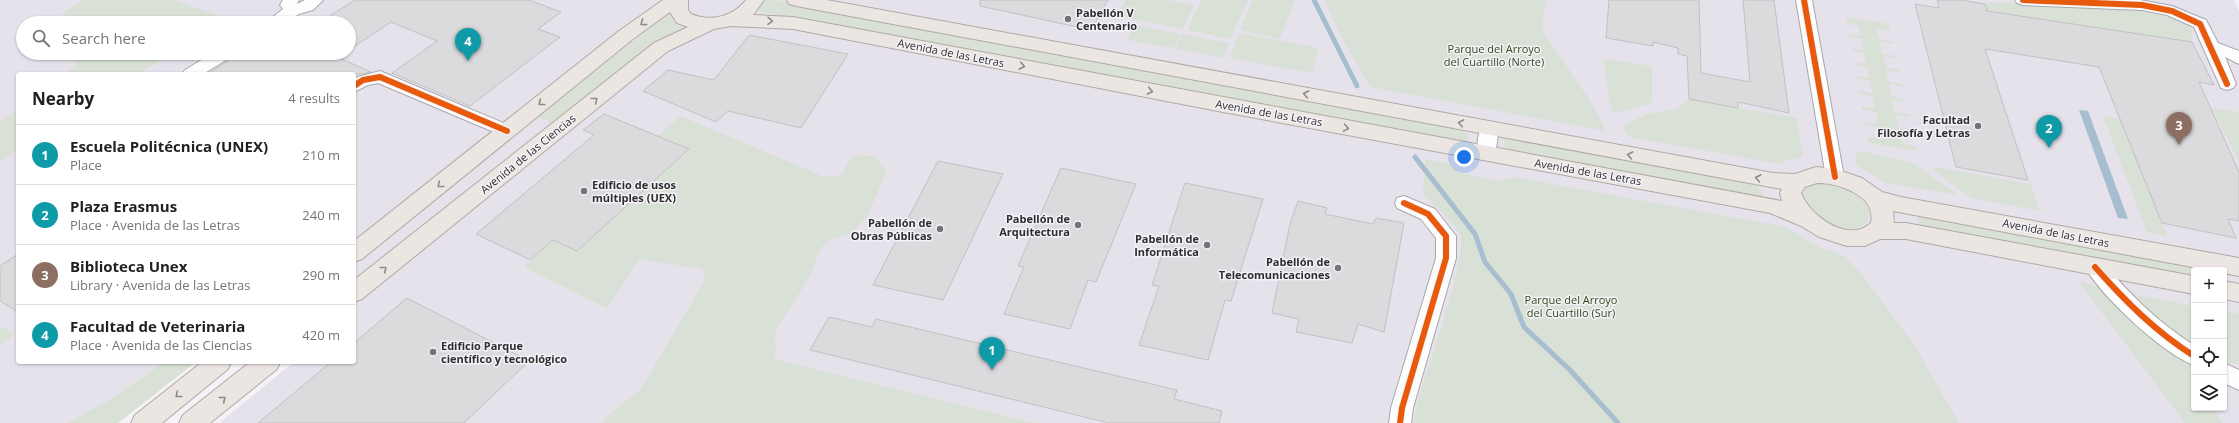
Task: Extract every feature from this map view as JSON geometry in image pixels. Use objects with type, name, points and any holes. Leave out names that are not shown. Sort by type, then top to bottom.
[{"type":"main road","points":[[356,251],[626,36],[675,0]]},
{"type":"main road","points":[[679,0],[678,10],[685,18],[698,24],[709,24],[731,20],[745,13],[754,0]]},
{"type":"main road","points":[[796,0],[1773,181],[1797,182],[1816,175],[1835,177],[1860,186],[1874,198],[1884,215],[1883,223],[1877,231]]},
{"type":"main road","name":"Avenida de las Letras","points":[[731,20],[792,23],[1774,206],[1805,219]]},
{"type":"main road","name":"Avenida de las Ciencias","points":[[356,291],[661,47],[709,24]]},
{"type":"main road","points":[[1797,182],[1792,188],[1791,198],[1794,207],[1805,219],[1825,231],[1843,236],[1861,237],[1877,231],[1906,231],[2191,284]]},
{"type":"main road","name":"Avenida de las Letras","points":[[1874,198],[1908,206],[2239,267]]},
{"type":"main road","points":[[2227,291],[2239,293]]},
{"type":"main road","points":[[144,423],[217,364]]},
{"type":"main road","points":[[192,423],[266,364]]},
{"type":"street","points":[[279,16],[289,3],[307,7],[315,0]]},
{"type":"street","points":[[1804,0],[1835,177]]},
{"type":"street","points":[[2023,0],[2142,5],[2172,11],[2200,24],[2212,47],[2227,84]]},
{"type":"street","points":[[2212,47],[2228,52],[2239,59]]},
{"type":"street","points":[[194,72],[214,60]]},
{"type":"street","points":[[356,85],[363,80],[380,77],[507,131]]},
{"type":"street","points":[[1486,153],[1489,128]]},
{"type":"street","points":[[1400,423],[1402,408],[1446,258],[1446,236],[1428,214],[1404,203]]},
{"type":"street","points":[[2095,266],[2118,295],[2178,346],[2191,354]]},
{"type":"street","points":[[2227,371],[2239,370]]},
{"type":"street","points":[[2227,373],[2239,381]]},
{"type":"shaded area","points":[[0,0],[2234,0],[2239,11],[2239,423],[219,423],[292,364],[356,364],[356,72],[16,72],[16,149],[0,159]]},
{"type":"shaded area","points":[[16,150],[16,364],[161,364],[111,399],[67,423],[0,423],[0,160]]},
{"type":"green space","points":[[83,0],[174,0],[219,16],[67,16],[62,13]]},
{"type":"green space","points":[[765,0],[774,0],[1462,129],[1468,135],[1468,140],[1462,143],[757,11]]},
{"type":"green space","points":[[1126,0],[1168,0],[1194,5],[1183,29],[1117,16]]},
{"type":"green space","points":[[1202,0],[1248,0],[1230,39],[1187,30]]},
{"type":"green space","points":[[1253,0],[1295,0],[1280,39],[1240,30]]},
{"type":"green space","name":"Parque del Arroyo del Cuartillo (Norte)","points":[[1325,0],[1546,0],[1542,30],[1591,102],[1606,131],[1370,87],[1337,29]]},
{"type":"green space","points":[[1991,2],[2138,8],[2167,12],[2180,18],[2192,30],[2192,42],[1987,11],[1985,4]]},
{"type":"green space","points":[[669,13],[677,25],[686,28],[654,45],[556,125],[537,116]]},
{"type":"green space","points":[[1846,17],[1889,24],[1890,31],[1876,29],[1879,39],[1893,42],[1893,44],[1880,42],[1882,53],[1896,56],[1896,58],[1883,56],[1885,67],[1899,69],[1900,73],[1886,70],[1888,81],[1902,84],[1903,87],[1889,84],[1891,96],[1905,99],[1906,102],[1892,100],[1895,112],[1909,114],[1909,117],[1896,115],[1898,127],[1912,130],[1913,133],[1899,130],[1902,143],[1916,146],[1917,151],[1868,143],[1867,137],[1881,139],[1879,127],[1865,124],[1865,122],[1878,123],[1876,112],[1862,109],[1862,106],[1875,108],[1873,97],[1860,94],[1859,91],[1872,93],[1870,81],[1857,78],[1856,76],[1869,78],[1867,67],[1854,65],[1854,62],[1866,64],[1864,53],[1852,51],[1852,49],[1864,50],[1861,39],[1849,37],[1849,34],[1860,36],[1859,26],[1847,24]]},
{"type":"green space","points":[[1133,25],[1180,34],[1174,48],[1127,40]]},
{"type":"green space","points":[[1239,33],[1319,48],[1312,73],[1230,58]]},
{"type":"green space","points":[[1182,34],[1229,43],[1224,58],[1176,49]]},
{"type":"green space","points":[[1604,59],[1652,66],[1652,103],[1614,114],[1609,100]]},
{"type":"green space","points":[[77,60],[162,60],[142,72],[68,72],[75,65]]},
{"type":"green space","points":[[1689,99],[1797,118],[1803,157],[1788,160],[1780,164],[1629,137],[1622,126],[1646,114],[1677,109]]},
{"type":"green space","points":[[2212,108],[2239,112],[2239,162]]},
{"type":"green space","points":[[16,111],[16,151],[0,161],[0,121]]},
{"type":"green space","points":[[680,116],[825,177],[841,175],[853,155],[874,156],[887,171],[867,216],[852,233],[829,240],[821,248],[809,278],[777,328],[774,341],[776,349],[774,359],[1033,423],[602,423],[614,410],[641,389],[705,280],[703,269],[639,259],[607,308],[524,267],[553,240],[577,251],[689,150],[658,136]]},
{"type":"green space","points":[[2103,116],[2121,119],[2167,236],[2147,232]]},
{"type":"green space","points":[[1510,138],[1754,184],[1762,191],[1763,195],[1757,198],[1508,151],[1504,146],[1504,140]]},
{"type":"green space","points":[[1861,151],[1913,163],[1958,195],[1886,183],[1857,166],[1855,155]]},
{"type":"green space","name":"Parque del Arroyo del Cuartillo (Sur)","points":[[1425,159],[1447,163],[1460,173],[1499,181],[1514,177],[1786,227],[1819,247],[1845,256],[1861,274],[1913,343],[1959,423],[1413,423],[1417,404],[1452,290],[1461,246],[1460,235],[1457,229],[1423,195]]},
{"type":"green space","points":[[1935,167],[2031,184],[2040,211],[1971,198],[1934,171],[1933,169]]},
{"type":"green space","points":[[1820,182],[1846,188],[1862,197],[1869,208],[1870,218],[1864,226],[1852,230],[1837,228],[1813,215],[1802,197],[1808,186]]},
{"type":"green space","points":[[1922,215],[2207,267],[2191,267],[2191,278],[1925,229],[1918,223],[1917,218]]},
{"type":"green space","points":[[2079,282],[2105,288],[2191,360],[2191,411],[2216,411],[2222,423],[2185,423]]},
{"type":"green space","points":[[2132,294],[2191,305],[2191,349],[2132,301]]},
{"type":"green space","points":[[2227,312],[2239,314],[2239,364],[2227,363]]},
{"type":"green space","points":[[0,326],[15,334],[0,345]]},
{"type":"green space","points":[[161,364],[193,364],[118,423],[67,423],[111,399]]},
{"type":"water","points":[[2079,110],[2088,111],[2128,219],[2118,218]]},
{"type":"building","points":[[355,0],[529,0],[561,12],[538,29],[560,37],[470,106],[392,73],[437,41],[391,22],[356,45],[356,16],[330,16]]},
{"type":"building","name":"Pabellón V Centenario","points":[[980,0],[1108,0],[1091,30],[980,6]]},
{"type":"building","points":[[1609,0],[1699,0],[1701,73],[1750,82],[1743,0],[1774,0],[1789,113],[1738,102],[1738,108],[1689,99],[1687,56],[1678,54],[1678,48],[1653,42],[1653,46],[1606,38]]},
{"type":"building","points":[[1937,0],[1961,0],[1985,4],[1987,11],[2192,42],[2214,85],[2199,82],[2239,172],[2239,221],[2228,219],[2236,238],[2162,223],[2099,67],[1985,49],[2028,180],[1956,167],[1915,4],[1939,8]]},
{"type":"building","points":[[749,35],[848,54],[801,128],[728,111],[716,122],[643,91],[668,70],[714,80]]},
{"type":"building","points":[[230,60],[344,60],[371,72],[356,74],[356,72],[210,72]]},
{"type":"building","name":"Edificio de usos múltiples (UEX)","points":[[604,114],[689,149],[577,251],[553,240],[530,260],[476,234],[594,135],[583,130]]},
{"type":"building","name":"Pabellón de Obras Públicas","points":[[938,161],[1003,174],[943,300],[873,285]]},
{"type":"building","name":"Pabellón de Arquitectura","points":[[1061,168],[1136,184],[1096,282],[1088,280],[1070,329],[1004,314],[1024,267],[1018,266]]},
{"type":"building","name":"Pabellón de Informática","points":[[1185,183],[1263,199],[1231,301],[1225,300],[1208,360],[1139,345],[1159,286],[1152,285]]},
{"type":"building","name":"Pabellón de Telecomunicaciones","points":[[1298,201],[1327,208],[1325,214],[1373,224],[1376,218],[1404,223],[1384,332],[1358,324],[1352,343],[1296,332],[1299,319],[1272,313],[1290,224]]},
{"type":"building","points":[[16,255],[16,311],[0,301],[0,266]]},
{"type":"building","name":"Edificio Parque científico y tecnológico","points":[[407,298],[529,361],[464,423],[258,423],[329,364],[356,364],[356,341]]},
{"type":"building","points":[[829,317],[872,327],[876,319],[1177,390],[1174,399],[1222,411],[1219,423],[1109,423],[810,350]]},
{"type":"waterway","points":[[1314,0],[1357,86]]},
{"type":"waterway","points":[[1415,157],[1475,234],[1485,262],[1511,294],[1524,327],[1570,370],[1618,423]]},
{"type":"cycle path","points":[[1804,0],[1835,177]]},
{"type":"cycle path","points":[[2023,0],[2142,5],[2172,11],[2200,24],[2212,47],[2227,84]]},
{"type":"cycle path","points":[[356,85],[363,80],[380,77],[507,131]]},
{"type":"cycle path","points":[[1400,423],[1402,408],[1446,258],[1446,236],[1428,214],[1404,203]]},
{"type":"cycle path","points":[[2095,267],[2117,292],[2153,327],[2191,354]]},
{"type":"place","name":"Pabellón V Centenario","points":[[1068,19]]},
{"type":"place","name":"Facultad de Veterinaria","points":[[468,61]]},
{"type":"place","name":"Facultad Filosofía y Letras","points":[[1978,126]]},
{"type":"place","name":"Biblioteca Unex","points":[[2179,145]]},
{"type":"place","name":"Plaza Erasmus","points":[[2049,148]]},
{"type":"place","name":"Edificio de usos múltiples (UEX)","points":[[584,191]]},
{"type":"place","name":"Pabellón de Arquitectura","points":[[1078,225]]},
{"type":"place","name":"Pabellón de Obras Públicas","points":[[940,229]]},
{"type":"place","name":"Pabellón de Informática","points":[[1207,245]]},
{"type":"place","name":"Pabellón de Telecomunicaciones","points":[[1338,268]]},
{"type":"place","name":"Edificio Parque científico y tecnológico","points":[[433,352]]},
{"type":"place","name":"Escuela Politécnica (UNEX)","points":[[992,370]]}]
